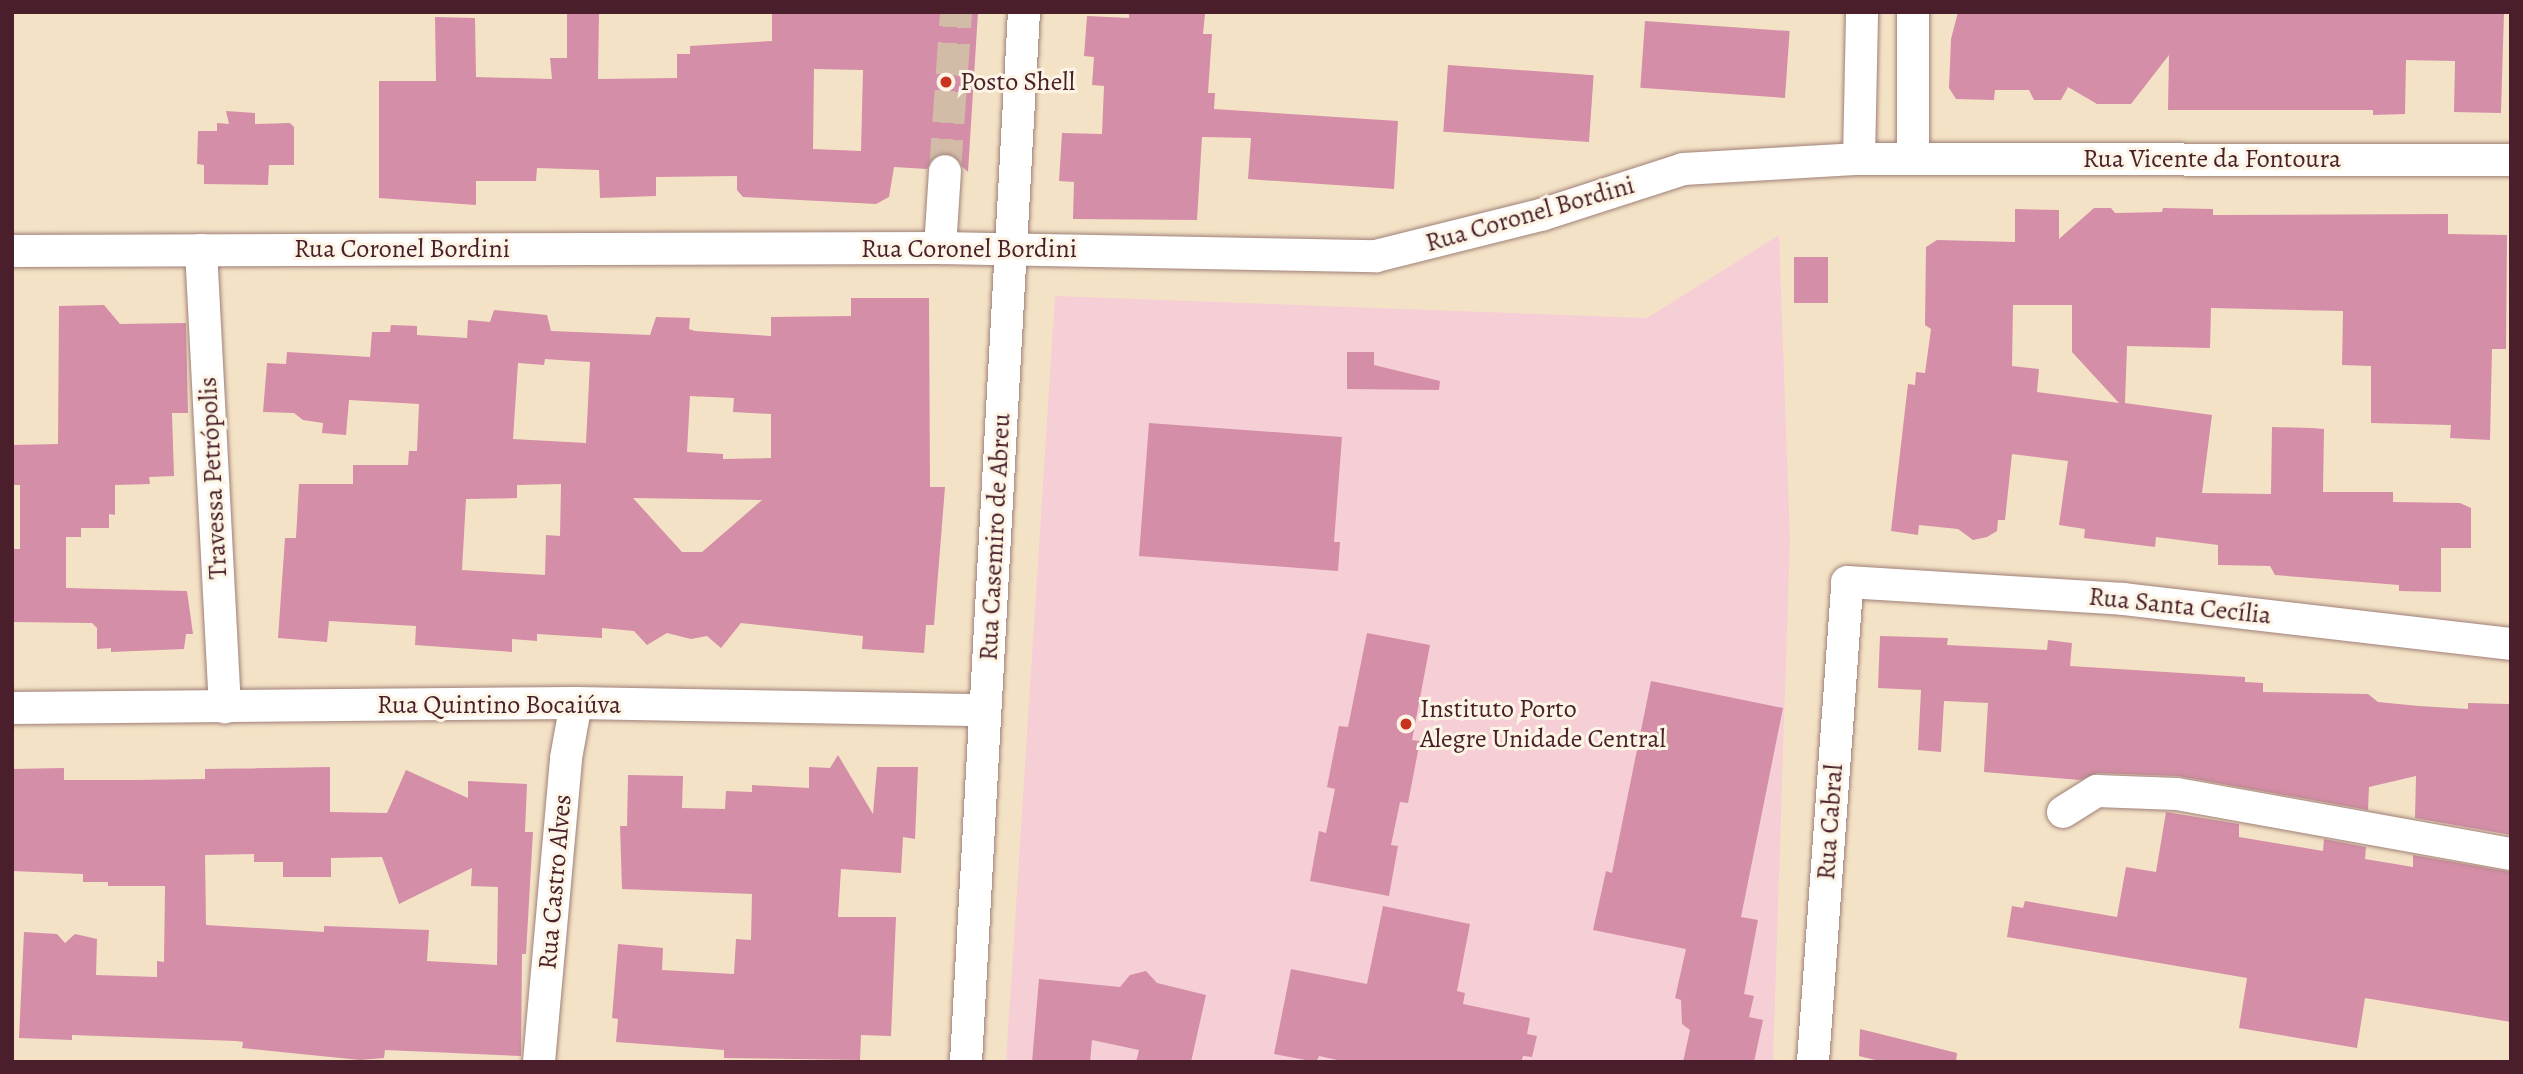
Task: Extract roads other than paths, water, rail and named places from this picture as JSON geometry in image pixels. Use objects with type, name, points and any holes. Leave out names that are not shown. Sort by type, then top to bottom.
[{"type":"street","name":"Rua Casemiro de Abreu","points":[[966,1062],[1024,12]]},
{"type":"street","points":[[1859,159],[1862,12]]},
{"type":"street","points":[[1913,12],[1913,158]]},
{"type":"street","points":[[1860,64],[1912,64]]},
{"type":"street","name":"Rua Coronel Bordini","points":[[12,251],[940,247],[1376,256],[1541,215],[1683,169],[1913,158]]},
{"type":"street","name":"Rua Vicente da Fontoura","points":[[1913,158],[2511,160]]},
{"type":"street","points":[[940,247],[946,171]]},
{"type":"street","name":"Travessa Petrópolis","points":[[201,250],[225,707]]},
{"type":"street","name":"Rua Santa Cecília","points":[[1847,582],[2123,598],[2511,644]]},
{"type":"street","name":"Rua Cabral","points":[[1813,1062],[1847,582]]},
{"type":"street","name":"Rua Quintino Bocaiúva","points":[[12,708],[576,703],[985,710]]},
{"type":"street","name":"Rua Castro Alves","points":[[539,1062],[566,758],[576,703]]},
{"type":"street","points":[[2063,812],[2097,791],[2177,794],[2511,854]]},
{"type":"tunnel","points":[[945,171],[956,12]]},
{"type":"place","name":"Posto Shell","points":[[946,82]]},
{"type":"place","name":"Instituto Porto Alegre Unidade Central","points":[[1406,724]]}]
